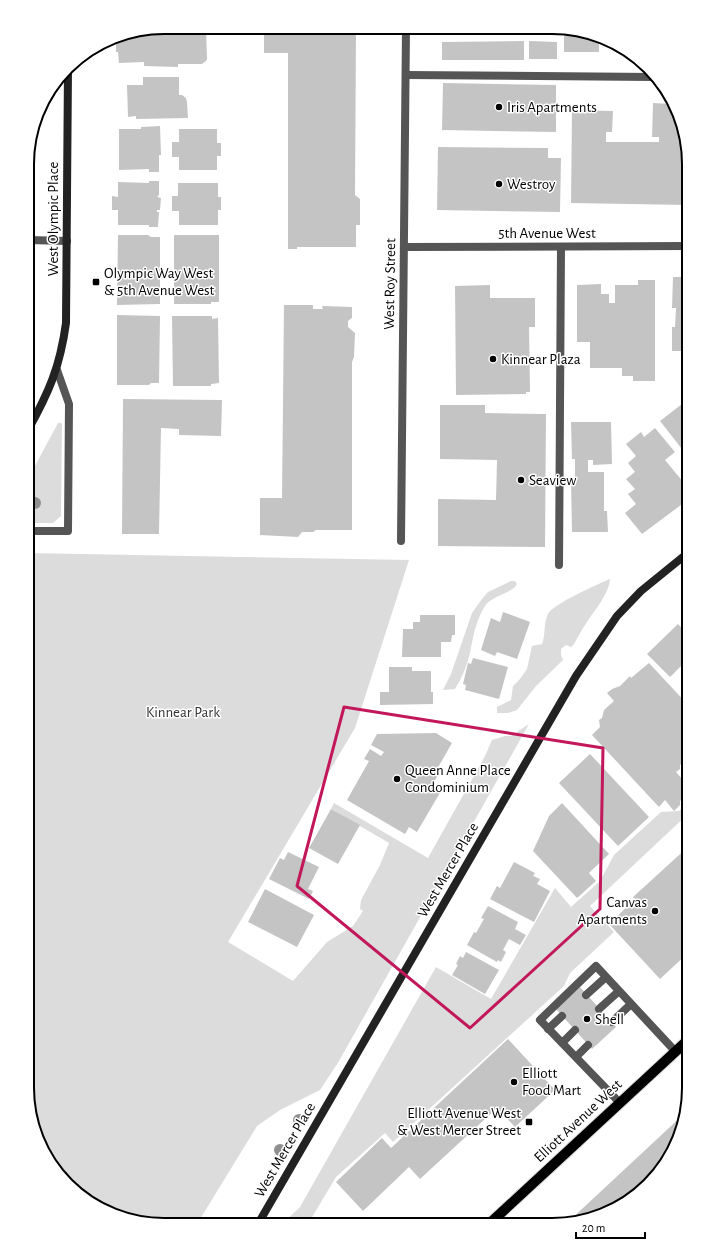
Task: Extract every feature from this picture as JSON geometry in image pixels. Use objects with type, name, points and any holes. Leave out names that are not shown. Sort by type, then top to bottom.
[{"type":"main road","name":"West Olympic Place","points":[[34,419],[48,392],[57,370],[63,347],[66,324],[68,77]]},
{"type":"main road","name":"West Mercer Place","points":[[261,1218],[576,676],[617,616],[641,591],[682,558]]},
{"type":"main road","name":"Elliott Avenue West","points":[[496,1218],[682,1045]]},
{"type":"street","name":"West Roy Street","points":[[401,541],[406,34]]},
{"type":"street","points":[[406,75],[649,77]]},
{"type":"street","points":[[34,240],[67,241]]},
{"type":"street","name":"5th Avenue West","points":[[404,247],[682,246]]},
{"type":"street","points":[[559,565],[561,247]]},
{"type":"street","points":[[34,531],[68,531],[69,404],[57,370]]},
{"type":"street","points":[[620,1103],[540,1020],[596,966],[675,1051]]},
{"type":"street","points":[[586,995],[606,977]]},
{"type":"street","points":[[599,1009],[619,991]]},
{"type":"street","points":[[612,1022],[631,1004]]},
{"type":"street","points":[[548,1029],[562,1016]]},
{"type":"street","points":[[562,1043],[575,1030]]},
{"type":"street","points":[[576,1057],[588,1045]]},
{"type":"highlighted area","points":[[344,707],[603,748],[600,909],[470,1028],[297,886]]},
{"type":"green space","points":[[58,423],[61,423],[61,516],[53,523],[34,523],[34,468]]},
{"type":"green space","name":"Kinnear Park","points":[[34,553],[409,560],[355,728],[228,942],[293,981],[327,942],[353,926],[363,911],[360,909],[361,900],[380,865],[389,843],[331,809],[334,803],[428,858],[485,756],[492,740],[505,736],[511,736],[529,724],[339,1061],[320,1090],[280,1110],[257,1126],[201,1218],[147,1217],[130,1214],[106,1205],[78,1186],[66,1174],[47,1146],[36,1114],[34,1088]]},
{"type":"green space","points":[[610,579],[607,590],[598,607],[583,627],[574,644],[571,647],[566,645],[561,649],[563,660],[536,686],[517,710],[508,713],[497,713],[497,707],[511,700],[513,686],[527,669],[532,646],[542,644],[548,614],[558,605]]},
{"type":"green space","points":[[511,581],[515,581],[517,584],[515,587],[492,600],[482,611],[475,629],[466,667],[460,681],[455,689],[443,690],[451,674],[472,613],[488,592]]},
{"type":"green space","points":[[682,808],[682,820],[590,906],[614,932],[570,973],[564,986],[393,1142],[385,1133],[336,1177],[312,1218],[288,1218],[300,1207],[436,967],[491,999],[555,888],[571,907],[600,881],[614,855],[661,812],[679,811]]},
{"type":"building","points":[[164,34],[206,34],[207,59],[202,64],[178,64],[178,67],[144,66],[144,62],[119,63],[118,52],[116,52],[116,43],[138,36]]},
{"type":"building","points":[[264,34],[356,34],[355,195],[360,199],[360,225],[356,225],[356,247],[297,247],[297,249],[288,249],[288,53],[264,53]]},
{"type":"building","points":[[503,34],[551,34],[551,35]]},
{"type":"building","points":[[564,35],[578,36],[599,43],[599,52],[564,52]]},
{"type":"building","points":[[524,41],[524,60],[442,60],[442,42]]},
{"type":"building","points":[[529,41],[557,42],[557,59],[529,59]]},
{"type":"building","points":[[143,77],[179,77],[179,95],[186,98],[188,118],[136,119],[136,116],[128,117],[127,85],[143,85]]},
{"type":"building","name":"Iris Apartments","points":[[443,83],[556,85],[556,132],[442,130]]},
{"type":"building","points":[[653,103],[668,104],[680,138],[682,164],[682,205],[571,203],[572,110],[613,111],[612,132],[606,132],[606,142],[659,142],[659,137],[652,137]]},
{"type":"building","points":[[160,126],[161,155],[159,155],[159,172],[149,172],[149,169],[119,170],[119,129],[141,129],[141,127]]},
{"type":"building","points":[[179,129],[217,129],[217,143],[221,143],[221,156],[217,156],[217,170],[179,170],[179,157],[172,157],[172,142],[179,142]]},
{"type":"building","name":"Westroy","points":[[438,147],[548,148],[548,158],[561,158],[560,212],[437,210]]},
{"type":"building","points":[[149,181],[159,181],[159,195],[157,197],[161,198],[160,210],[157,210],[157,212],[159,212],[158,227],[149,227],[149,225],[118,225],[118,210],[112,210],[112,196],[118,197],[118,182],[149,183]]},
{"type":"building","points":[[178,183],[218,183],[218,197],[221,197],[221,210],[218,210],[218,225],[179,225],[179,211],[172,211],[172,196],[178,196]]},
{"type":"building","points":[[118,235],[148,235],[151,237],[160,237],[160,304],[117,305]]},
{"type":"building","points":[[174,235],[219,235],[219,302],[211,302],[211,304],[174,304]]},
{"type":"building","points":[[673,277],[682,277],[682,351],[672,351],[672,327],[675,327],[676,308],[672,308]]},
{"type":"building","points":[[638,280],[655,280],[655,381],[633,381],[633,376],[622,376],[622,368],[590,368],[590,342],[577,342],[577,285],[601,284],[601,294],[609,294],[609,303],[615,303],[615,285],[638,285]]},
{"type":"building","name":"Kinnear Plaza","points":[[490,285],[490,298],[535,298],[535,327],[529,327],[530,392],[526,392],[526,394],[456,395],[455,286]]},
{"type":"building","points":[[284,305],[313,305],[313,309],[323,309],[322,306],[352,307],[352,318],[348,321],[348,327],[355,333],[354,357],[352,362],[352,530],[316,530],[313,532],[302,532],[298,537],[260,535],[260,498],[282,498]]},
{"type":"building","points":[[117,315],[160,316],[159,383],[151,383],[149,385],[117,385]]},
{"type":"building","points":[[172,316],[212,316],[212,319],[218,318],[219,383],[211,384],[211,386],[173,386]]},
{"type":"building","points":[[123,399],[222,400],[221,436],[179,435],[179,429],[161,428],[159,534],[122,534]]},
{"type":"building","points":[[682,404],[682,449],[660,421]]},
{"type":"building","name":"Seaview","points":[[440,405],[485,405],[485,413],[546,414],[545,547],[438,546],[438,499],[496,500],[497,460],[440,459]]},
{"type":"building","points":[[571,422],[611,422],[612,464],[593,465],[593,460],[588,460],[588,472],[604,472],[604,511],[607,511],[608,532],[572,532],[571,479],[575,479],[575,459],[572,459]]},
{"type":"building","points":[[655,428],[675,452],[665,460],[682,481],[682,504],[642,534],[625,513],[636,504],[628,494],[635,489],[626,479],[635,472],[628,463],[636,456],[626,444],[641,432],[644,437]]},
{"type":"building","points":[[503,612],[530,622],[517,659],[497,652],[495,656],[481,650],[491,618],[500,622]]},
{"type":"building","points":[[420,615],[455,615],[455,635],[452,635],[451,642],[441,642],[441,657],[402,657],[403,629],[413,629],[413,622],[420,622]]},
{"type":"building","points":[[678,624],[682,628],[682,665],[670,677],[647,654]]},
{"type":"building","points":[[473,658],[508,667],[499,699],[465,690],[466,685],[463,684],[468,663],[471,664]]},
{"type":"building","points":[[649,663],[682,698],[682,763],[680,765],[680,769],[676,772],[682,779],[682,799],[680,801],[680,805],[674,811],[665,800],[659,807],[592,735],[600,727],[599,720],[602,718],[604,710],[614,701],[607,693],[620,686],[630,676],[631,678]]},
{"type":"building","points":[[389,667],[412,667],[412,671],[431,671],[431,692],[433,692],[433,704],[380,705],[380,692],[389,692]]},
{"type":"building","name":"Queen Anne Place Condominium","points":[[436,733],[452,743],[436,771],[439,773],[432,786],[441,791],[417,832],[409,827],[405,834],[347,800],[369,761],[364,759],[370,749],[381,756],[384,752],[371,745],[377,734]]},
{"type":"building","points":[[590,754],[649,817],[618,846],[559,783]]},
{"type":"building","points":[[562,803],[609,854],[589,873],[596,881],[577,898],[533,851],[549,816]]},
{"type":"building","points":[[331,809],[360,825],[338,864],[309,848]]},
{"type":"building","points":[[288,852],[319,867],[308,889],[313,891],[309,899],[269,879],[280,858],[284,860]]},
{"type":"building","name":"Canvas Apartments","points":[[682,852],[682,959],[660,979],[609,924],[635,899],[633,897]]},
{"type":"building","points":[[514,862],[535,873],[533,876],[540,879],[537,884],[550,891],[534,922],[490,899],[497,886],[500,888]]},
{"type":"building","points":[[265,889],[314,915],[297,947],[248,922]]},
{"type":"building","points":[[488,906],[518,922],[515,929],[526,935],[520,945],[509,939],[503,950],[506,952],[501,962],[498,960],[497,962],[467,945],[474,932],[476,933],[484,919],[481,918]]},
{"type":"building","points":[[466,952],[499,970],[485,994],[452,975],[458,965],[456,964],[460,956],[463,958]]},
{"type":"building","name":"Shell","points":[[580,987],[616,1027],[592,1049],[556,1009]]},
{"type":"building","points":[[508,1039],[555,1090],[515,1127],[497,1108],[420,1179],[409,1167],[363,1211],[336,1182],[382,1138],[391,1148]]},
{"type":"building","points":[[678,1119],[665,1153],[644,1180],[610,1205],[586,1214],[574,1216]]},
{"type":"place","name":"Iris Apartments","points":[[499,107]]},
{"type":"place","name":"Westroy","points":[[499,184]]},
{"type":"place","name":"Olympic Way West & 5th Avenue West","points":[[96,282]]},
{"type":"place","name":"Kinnear Plaza","points":[[493,359]]},
{"type":"place","name":"Seaview","points":[[521,480]]},
{"type":"place","name":"Queen Anne Place Condominium","points":[[397,779]]},
{"type":"place","name":"Canvas Apartments","points":[[655,911]]},
{"type":"place","name":"Shell","points":[[587,1019]]},
{"type":"place","name":"Elliott Food Mart","points":[[514,1082]]},
{"type":"place","name":"Elliott Avenue West & West Mercer Street","points":[[529,1122]]}]
